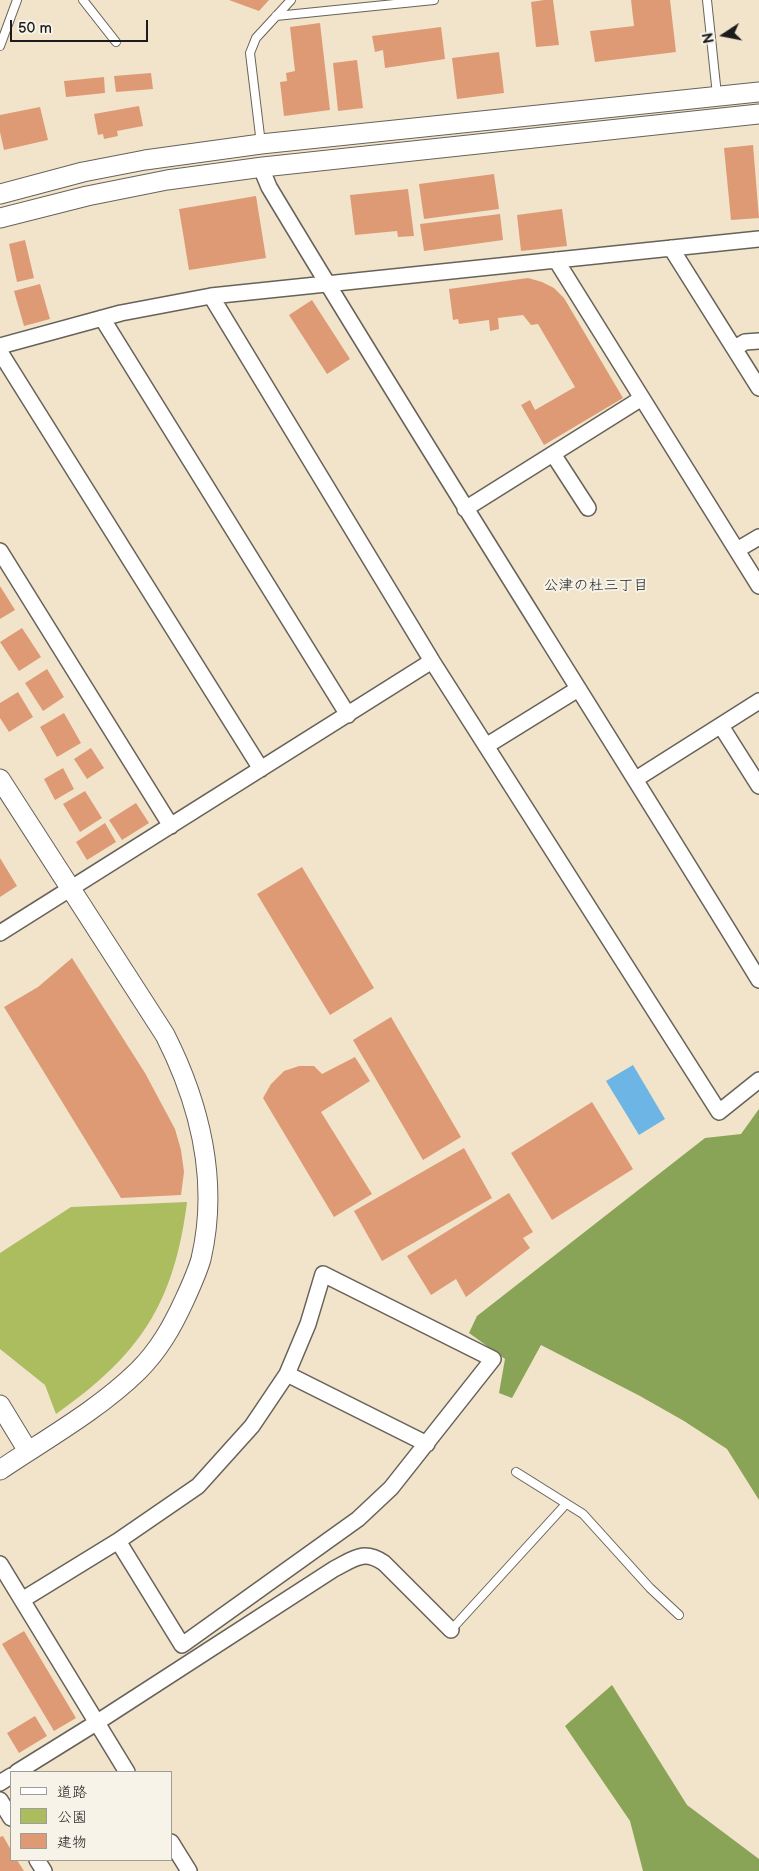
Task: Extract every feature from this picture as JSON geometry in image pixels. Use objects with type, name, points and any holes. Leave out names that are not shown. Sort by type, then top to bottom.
[{"type":"street","points":[[0,194],[83,172],[144,160],[261,144],[759,92]]},
{"type":"street","points":[[0,218],[86,196],[167,180],[263,167],[759,114]]},
{"type":"street","points":[[263,167],[269,187],[326,283],[465,509],[636,779],[759,980]]},
{"type":"street","points":[[0,346],[102,318],[211,296],[759,239]]},
{"type":"street","points":[[670,248],[759,388]]},
{"type":"street","points":[[556,260],[759,586]]},
{"type":"street","points":[[211,296],[432,661],[719,1112],[759,1080]]},
{"type":"street","points":[[102,318],[348,715]]},
{"type":"street","points":[[735,348],[745,342],[759,341]]},
{"type":"street","points":[[0,352],[261,769]]},
{"type":"street","points":[[465,509],[642,398]]},
{"type":"street","points":[[553,454],[588,508]]},
{"type":"street","points":[[737,550],[759,537]]},
{"type":"street","points":[[0,551],[171,826]]},
{"type":"street","points":[[0,933],[432,661]]},
{"type":"street","points":[[486,746],[578,689]]},
{"type":"street","points":[[636,779],[759,701]]},
{"type":"street","points":[[721,726],[759,786]]},
{"type":"street","points":[[0,779],[165,1035],[180,1064],[198,1120],[207,1170],[207,1226],[200,1261],[187,1295],[166,1339],[138,1371],[92,1409],[0,1470]]},
{"type":"street","points":[[22,1600],[118,1541],[198,1486],[252,1426],[286,1374],[308,1324],[323,1274],[493,1360],[391,1488],[358,1519],[182,1645],[118,1541]]},
{"type":"street","points":[[286,1374],[427,1444]]},
{"type":"street","points":[[0,1404],[28,1451]]},
{"type":"street","points":[[19,1771],[334,1569],[363,1555],[374,1556],[384,1563],[451,1630]]},
{"type":"street","points":[[0,1564],[126,1771]]},
{"type":"street","points":[[0,1800],[10,1816]]},
{"type":"street","points":[[172,1844],[189,1871]]},
{"type":"lane","points":[[0,46],[17,0]]},
{"type":"lane","points":[[83,0],[116,42]]},
{"type":"lane","points":[[261,144],[250,53],[256,38],[291,0]]},
{"type":"lane","points":[[276,16],[434,0]]},
{"type":"lane","points":[[707,0],[717,95]]},
{"type":"lane","points":[[516,1472],[583,1514],[650,1588],[679,1615]]},
{"type":"lane","points":[[451,1630],[566,1504]]},
{"type":"green space","points":[[759,1109],[759,1500],[727,1449],[684,1421],[640,1396],[541,1345],[512,1398],[499,1393],[505,1359],[469,1333],[477,1316],[705,1138],[741,1134]]},
{"type":"green space","points":[[187,1202],[173,1270],[162,1298],[148,1324],[131,1348],[110,1370],[56,1414],[45,1385],[0,1349],[0,1253],[71,1207]]},
{"type":"green space","points":[[612,1685],[687,1805],[759,1859],[759,1871],[643,1871],[630,1821],[565,1726]]},
{"type":"water","points":[[633,1065],[665,1119],[639,1135],[606,1081]]},
{"type":"building","points":[[229,0],[269,0],[259,11]]},
{"type":"building","points":[[553,0],[559,45],[536,47],[531,2]]},
{"type":"building","points":[[631,0],[670,0],[676,52],[595,62],[590,31],[634,26]]},
{"type":"building","points":[[320,23],[330,110],[284,116],[280,82],[287,81],[286,73],[295,71],[290,27]]},
{"type":"building","points":[[441,27],[445,59],[385,68],[383,50],[375,52],[372,36]]},
{"type":"building","points":[[499,52],[504,93],[457,99],[452,58]]},
{"type":"building","points":[[357,60],[363,108],[338,111],[333,63]]},
{"type":"building","points":[[151,73],[153,89],[116,92],[114,76]]},
{"type":"building","points":[[104,77],[105,93],[66,97],[64,81]]},
{"type":"building","points":[[139,106],[143,126],[117,131],[118,136],[104,139],[103,134],[98,135],[94,114]]},
{"type":"building","points":[[40,107],[48,140],[4,150],[0,132],[0,115]]},
{"type":"building","points":[[753,145],[759,218],[731,220],[724,148]]},
{"type":"building","points":[[494,174],[499,209],[424,219],[419,184]]},
{"type":"building","points":[[408,189],[414,236],[398,237],[397,231],[355,235],[350,195]]},
{"type":"building","points":[[256,196],[266,258],[189,270],[179,209]]},
{"type":"building","points":[[562,209],[567,246],[521,251],[517,215]]},
{"type":"building","points":[[500,214],[503,240],[424,251],[420,224]]},
{"type":"building","points":[[25,240],[34,278],[17,282],[9,244]]},
{"type":"building","points":[[528,278],[554,288],[564,298],[623,398],[544,445],[521,405],[530,400],[535,410],[575,387],[538,324],[531,325],[523,315],[498,318],[499,329],[490,331],[489,320],[459,324],[458,319],[453,320],[449,289]]},
{"type":"building","points":[[40,284],[50,319],[24,326],[14,291]]},
{"type":"building","points":[[312,300],[350,359],[327,374],[289,315]]},
{"type":"building","points":[[0,586],[15,610],[0,619]]},
{"type":"building","points":[[22,628],[41,657],[19,671],[0,642]]},
{"type":"building","points":[[47,669],[64,697],[43,711],[25,683]]},
{"type":"building","points":[[18,692],[33,717],[9,732],[0,718],[0,703]]},
{"type":"building","points":[[64,713],[81,743],[57,757],[40,727]]},
{"type":"building","points":[[91,748],[104,768],[87,779],[74,759]]},
{"type":"building","points":[[63,768],[74,789],[55,800],[44,779]]},
{"type":"building","points":[[85,791],[102,818],[80,832],[63,804]]},
{"type":"building","points":[[136,803],[149,823],[122,840],[109,820]]},
{"type":"building","points":[[105,823],[116,842],[87,860],[76,842]]},
{"type":"building","points":[[0,858],[17,886],[0,897]]},
{"type":"building","points":[[302,867],[374,988],[330,1015],[257,894]]},
{"type":"building","points":[[72,958],[145,1073],[175,1129],[181,1150],[184,1172],[181,1195],[121,1198],[4,1007],[38,987]]},
{"type":"building","points":[[391,1017],[461,1137],[423,1160],[353,1040]]},
{"type":"building","points":[[355,1057],[370,1081],[321,1112],[372,1194],[334,1217],[263,1098],[271,1084],[284,1071],[299,1066],[314,1066],[322,1074]]},
{"type":"building","points":[[592,1102],[633,1169],[552,1220],[511,1153]]},
{"type":"building","points":[[464,1148],[492,1198],[382,1261],[354,1211]]},
{"type":"building","points":[[509,1193],[533,1232],[523,1238],[530,1248],[466,1297],[456,1279],[431,1295],[407,1256]]},
{"type":"building","points":[[24,1631],[76,1718],[54,1731],[2,1644]]},
{"type":"building","points":[[35,1716],[47,1736],[19,1753],[7,1733]]},
{"type":"building","points":[[3,1836],[10,1848],[10,1861],[18,1861],[24,1871],[0,1871],[0,1837]]},
{"type":"district","name":"公津の杜三丁目","points":[[596,586]]}]
